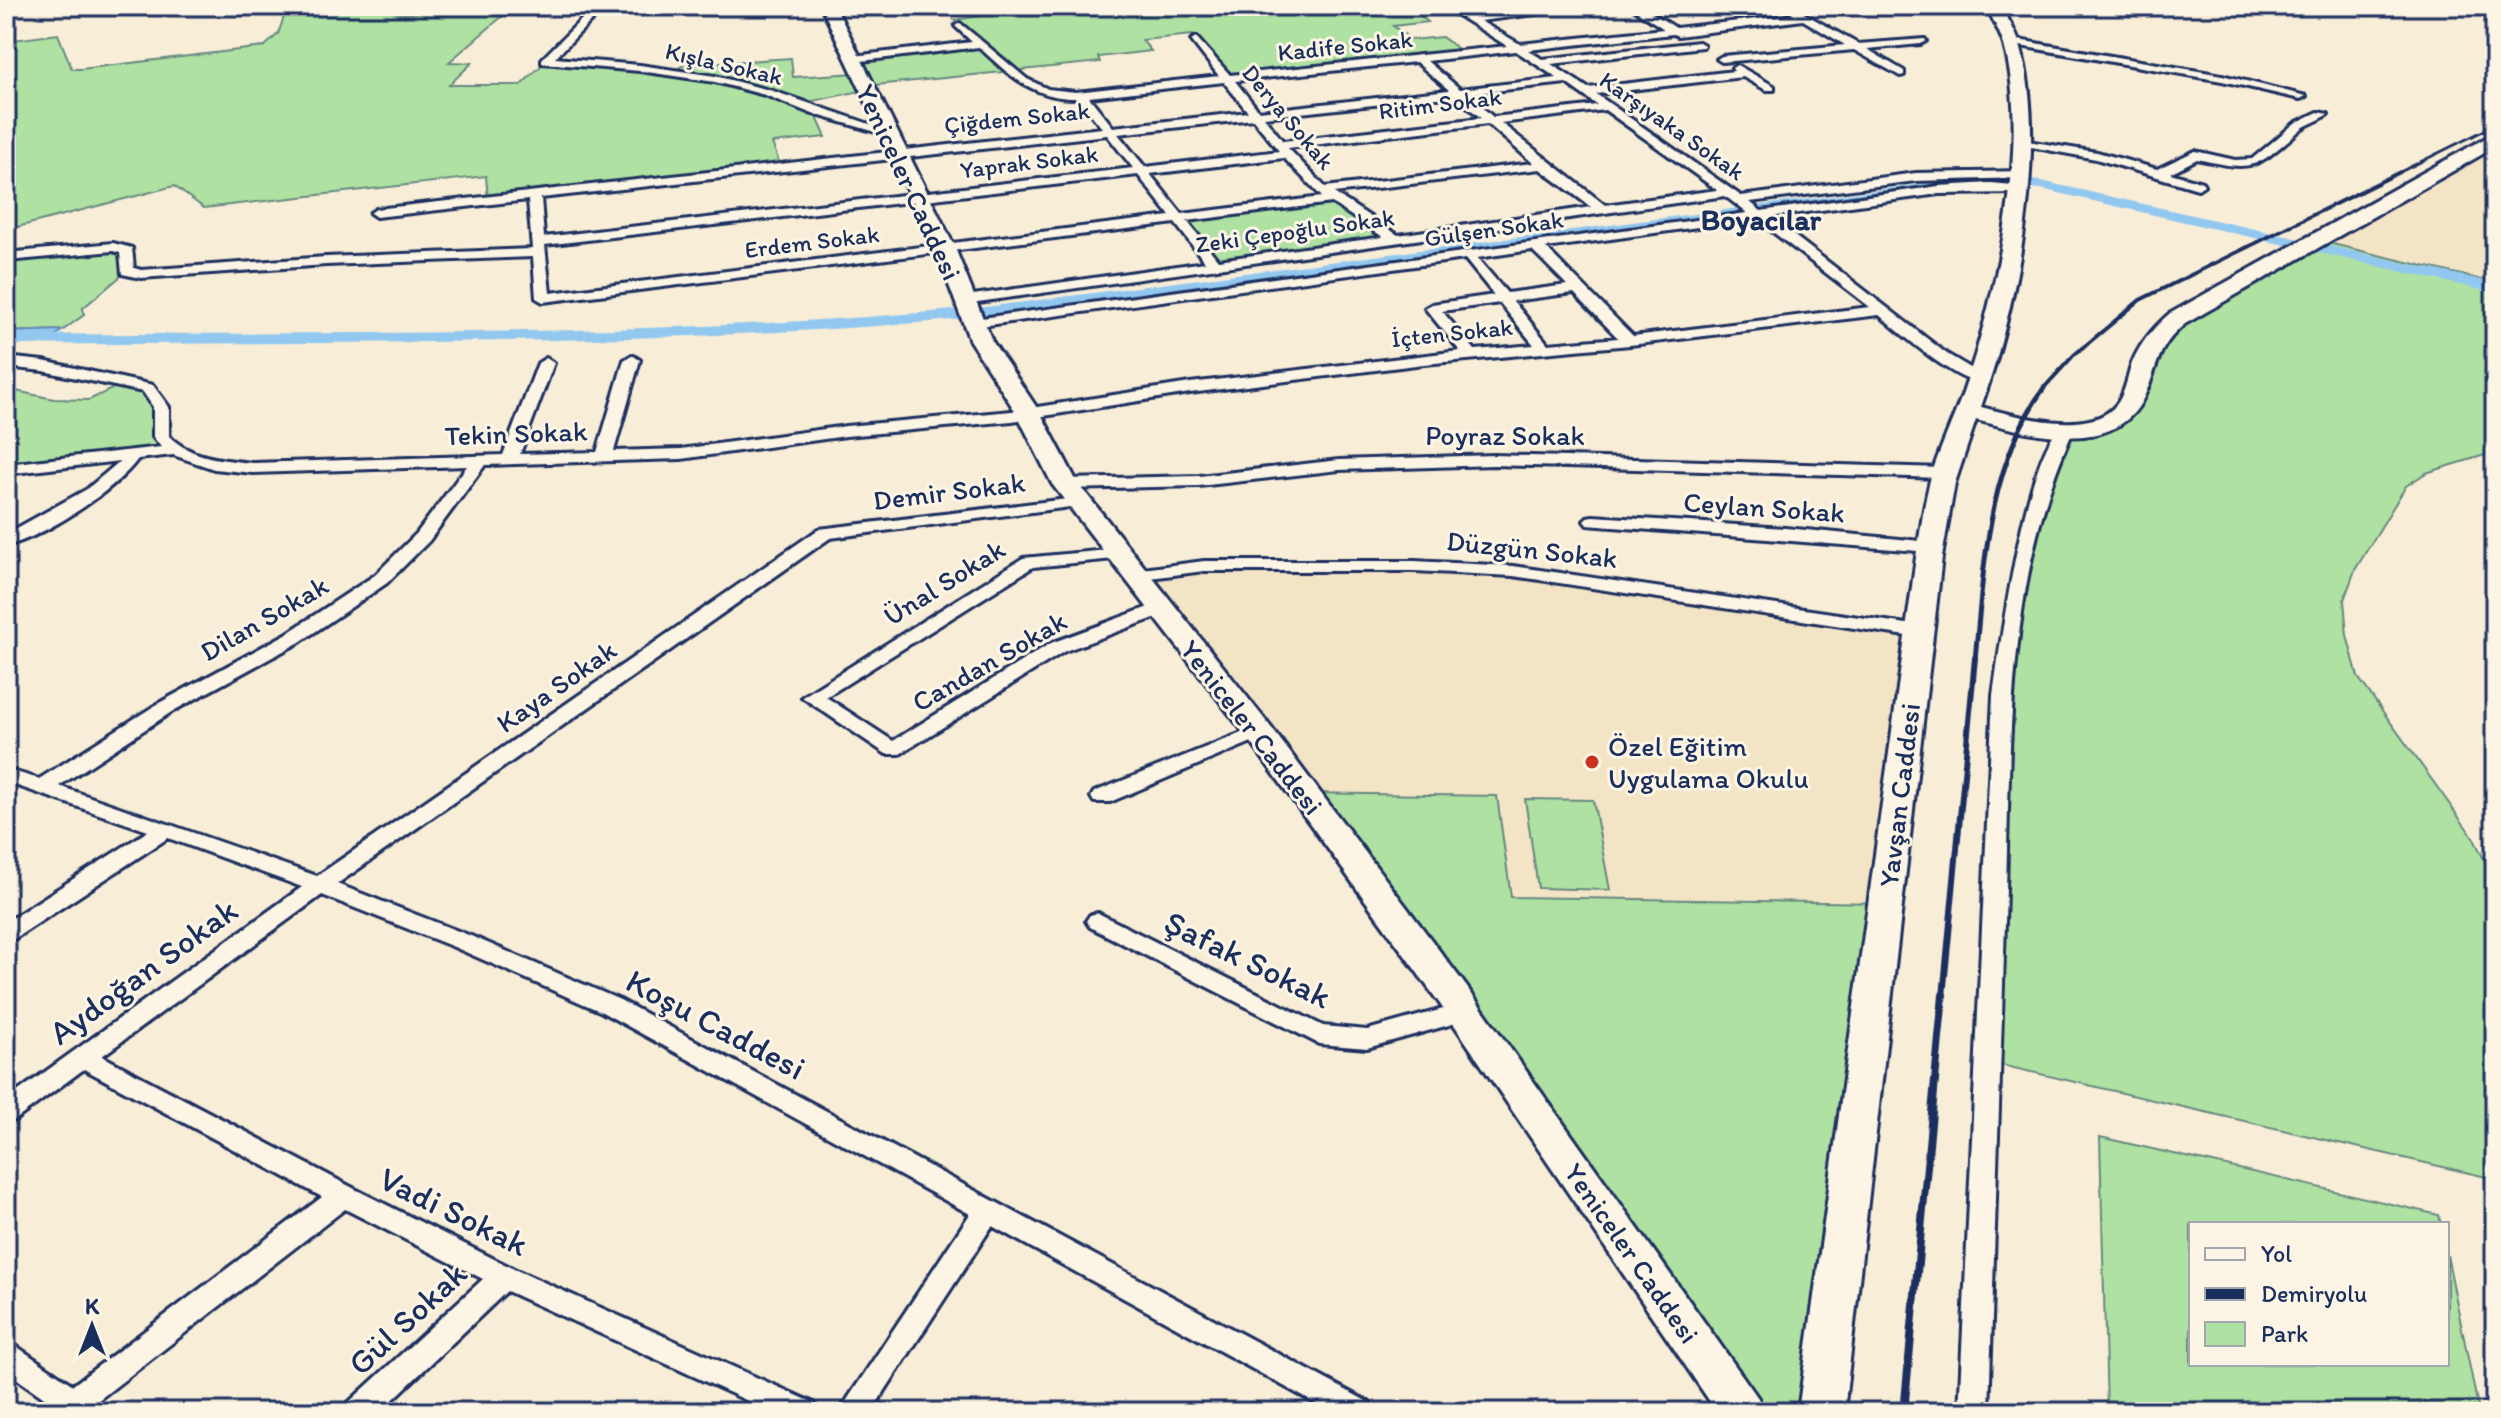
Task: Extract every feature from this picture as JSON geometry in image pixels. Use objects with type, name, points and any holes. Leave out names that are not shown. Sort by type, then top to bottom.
[{"type":"street","name":"Kışla Sokak","points":[[596,6],[596,11],[546,61],[640,68],[715,79],[769,93],[814,111],[887,132]]},
{"type":"street","name":"Yeniceler Caddesi","points":[[828,6],[945,248],[981,341],[1029,414],[1072,492],[1259,732],[1465,1012],[1742,1412]]},
{"type":"street","name":"Karşıyaka Sokak","points":[[1448,6],[1567,80],[1746,205],[1942,357],[1979,379]]},
{"type":"street","points":[[1470,19],[1593,6]]},
{"type":"street","points":[[1634,6],[1770,88]]},
{"type":"street","points":[[1786,6],[1900,73]]},
{"type":"street","name":"Yavşan Caddesi","points":[[1821,1412],[1931,547],[1945,473],[1979,379],[2021,183],[2019,80],[2012,42],[1994,6]]},
{"type":"street","name":"Kadife Sokak","points":[[960,26],[1033,89],[1047,94],[1081,94],[1804,17]]},
{"type":"street","name":"Derya Sokak","points":[[1196,40],[1284,150],[1327,195],[1396,239]]},
{"type":"street","points":[[1722,59],[1921,41]]},
{"type":"street","points":[[2012,42],[2222,78],[2300,96]]},
{"type":"street","points":[[853,59],[981,44]]},
{"type":"street","points":[[1540,62],[1699,45]]},
{"type":"street","points":[[1418,58],[1543,165],[1603,210]]},
{"type":"street","points":[[1584,92],[1746,73]]},
{"type":"street","name":"Çiğdem Sokak","points":[[376,213],[1567,80]]},
{"type":"street","points":[[1081,94],[1215,265]]},
{"type":"street","name":"Ritim Sokak","points":[[1284,150],[1605,107]]},
{"type":"street","points":[[2158,174],[2195,155],[2235,164],[2255,162],[2299,125],[2322,114]]},
{"type":"street","points":[[1969,411],[2066,429],[2101,425],[2119,417],[2132,397],[2146,351],[2163,330],[2205,302],[2495,140]]},
{"type":"street","points":[[2021,144],[2088,154],[2198,185]]},
{"type":"street","name":"Yaprak Sokak","points":[[8,257],[88,247],[118,247],[127,251],[127,271],[141,274],[539,247],[1142,171],[1284,150]]},
{"type":"street","name":"Erdem Sokak","points":[[534,195],[543,298],[1179,218],[1543,165]]},
{"type":"street","name":"Zeki Çepoğlu Sokak","points":[[969,312],[1215,265],[1603,210],[1746,205],[1916,177],[2021,183]]},
{"type":"street","name":"Gülşen Sokak","points":[[969,312],[1536,246],[1746,205],[2021,183]]},
{"type":"street","points":[[1536,246],[1630,341]]},
{"type":"street","points":[[1468,255],[1544,348]]},
{"type":"street","points":[[1471,355],[1432,308],[1578,288]]},
{"type":"street","name":"İçten Sokak","points":[[1029,414],[1190,388],[1471,355],[1630,341],[1882,310]]},
{"type":"street","points":[[604,456],[632,360]]},
{"type":"street","points":[[6,362],[43,366],[148,388],[161,407],[161,437],[174,450]]},
{"type":"street","points":[[510,458],[546,363]]},
{"type":"street","name":"Tekin Sokak","points":[[6,469],[174,450],[214,464],[253,468],[681,454],[846,431],[1029,414]]},
{"type":"street","points":[[1974,1412],[2003,696],[2011,627],[2028,544],[2044,480],[2066,429]]},
{"type":"street","points":[[6,541],[86,495],[124,467],[133,455]]},
{"type":"street","name":"Dilan Sokak","points":[[42,787],[166,707],[303,631],[381,579],[423,537],[481,459]]},
{"type":"street","name":"Poyraz Sokak","points":[[1072,492],[1339,465],[1494,460],[1945,473]]},
{"type":"street","name":"Demir Sokak","points":[[825,533],[1072,492]]},
{"type":"street","name":"Ceylan Sokak","points":[[1593,521],[1785,533],[1931,547]]},
{"type":"street","name":"Kaya Sokak","points":[[320,885],[825,533]]},
{"type":"street","name":"Ünal Sokak","points":[[893,750],[812,697],[1029,562],[1126,564]]},
{"type":"street","name":"Düzgün Sokak","points":[[1126,564],[1414,566],[1513,571],[1920,632]]},
{"type":"street","name":"Candan Sokak","points":[[893,750],[1058,647],[1161,609]]},
{"type":"street","points":[[1102,797],[1259,732]]},
{"type":"street","name":"Koşu Caddesi","points":[[6,775],[320,885],[510,959],[611,1006],[1359,1412]]},
{"type":"street","points":[[6,933],[166,829]]},
{"type":"street","name":"Aydoğan Sokak","points":[[6,1113],[320,885]]},
{"type":"street","name":"Şafak Sokak","points":[[1098,921],[1319,1035],[1367,1039],[1465,1012]]},
{"type":"street","name":"Vadi Sokak","points":[[82,1057],[343,1196],[504,1277],[789,1409]]},
{"type":"street","points":[[6,1355],[66,1407],[343,1196]]},
{"type":"street","points":[[854,1412],[988,1209]]},
{"type":"street","name":"Gül Sokak","points":[[359,1412],[504,1277]]},
{"type":"shaded area","points":[[2495,140],[2495,283],[2320,241]]},
{"type":"shaded area","name":"Özel Eğitim Uygulama Okulu","points":[[1172,568],[1477,568],[1920,632],[1885,903],[1510,897],[1304,793],[1135,575]]},
{"type":"green space","points":[[191,6],[364,6],[405,14],[463,7],[512,8],[449,62],[472,63],[449,85],[521,85],[546,61],[671,72],[684,65],[791,58],[793,77],[857,73],[853,59],[980,44],[954,20],[1044,6],[1448,6],[1414,10],[1428,22],[1393,26],[1412,40],[1442,37],[1464,53],[1227,78],[1192,35],[1142,40],[1151,51],[1098,57],[1100,62],[866,86],[866,90],[798,104],[814,111],[826,137],[772,143],[781,167],[488,200],[486,176],[204,208],[174,186],[6,230],[6,41],[58,34],[72,69],[81,69],[264,47],[278,34],[287,8],[197,9]]},
{"type":"green space","points":[[1333,199],[1396,239],[1215,265],[1179,218]]},
{"type":"green space","points":[[2320,241],[2495,283],[2495,452],[2426,473],[2406,486],[2355,570],[2344,600],[2347,635],[2358,677],[2473,837],[2495,881],[2495,1179],[1988,1062],[2011,627],[2066,429],[2111,421],[2153,341]]},
{"type":"green space","points":[[88,247],[118,247],[127,271],[83,308],[84,315],[63,330],[6,332],[6,257]]},
{"type":"green space","points":[[126,382],[148,388],[169,447],[6,469],[6,389],[54,399],[89,400]]},
{"type":"green space","points":[[1304,793],[1497,796],[1511,897],[1885,903],[1821,1412],[1742,1412]]},
{"type":"green space","points":[[1525,799],[1593,800],[1610,890],[1538,888]]},
{"type":"green space","points":[[2100,1137],[2439,1215],[2441,1222],[2189,1222],[2189,1366],[2449,1366],[2449,1265],[2479,1412],[2107,1412]]},
{"type":"water","points":[[63,330],[45,343],[6,344],[6,332]]},
{"type":"waterway","points":[[6,340],[617,333],[862,324],[986,312],[1984,180],[2041,185],[2495,288]]},
{"type":"railway","points":[[2396,174],[2495,125]]},
{"type":"railway","points":[[2042,390],[2074,355],[2140,300],[2400,172]]},
{"type":"railway","points":[[1975,660],[1986,554],[1999,484],[2010,451],[2044,388]]},
{"type":"railway","points":[[1943,997],[1975,658]]},
{"type":"railway","points":[[1904,1412],[1943,995]]},
{"type":"place","name":"Özel Eğitim Uygulama Okulu","points":[[1592,762]]},
{"type":"district","name":"Boyacılar","points":[[1761,220]]}]
